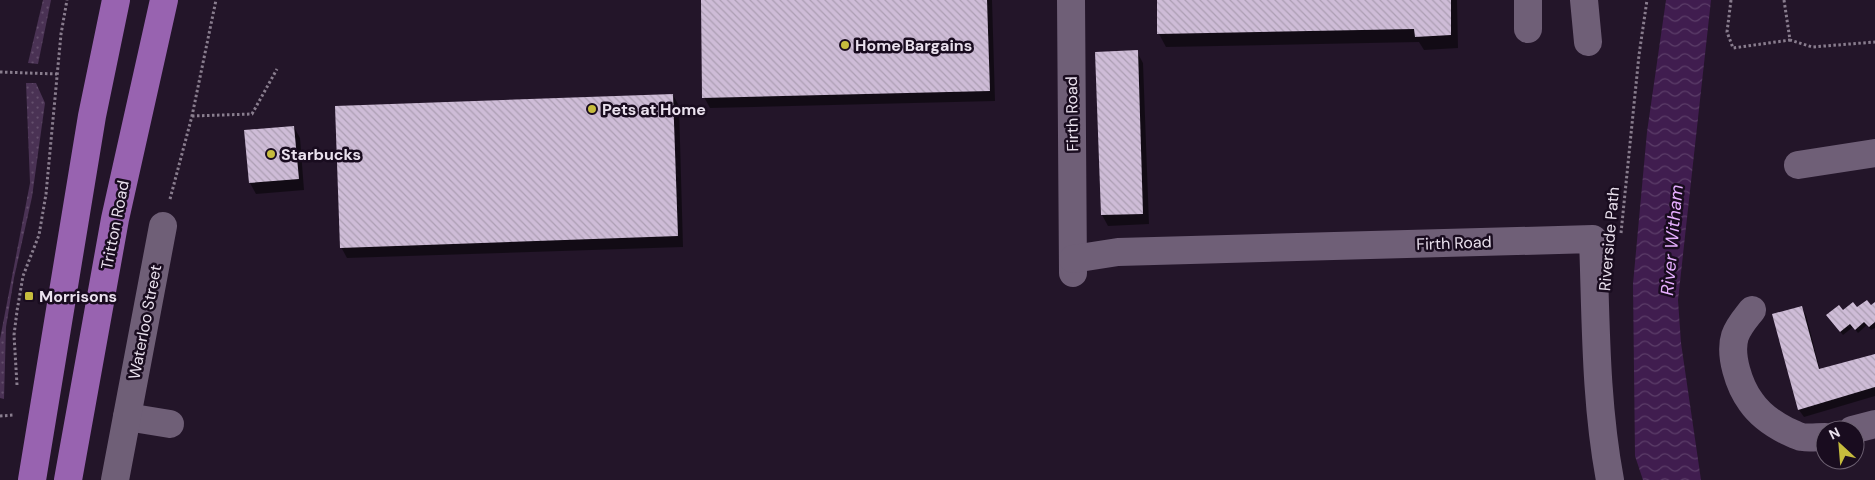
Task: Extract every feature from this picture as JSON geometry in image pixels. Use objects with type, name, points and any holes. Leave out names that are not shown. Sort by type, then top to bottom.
[{"type":"main road","points":[[32,480],[92,116],[116,0]]},
{"type":"main road","name":"Tritton Road","points":[[68,480],[115,219],[164,0]]},
{"type":"street","name":"Firth Road","points":[[1071,0],[1073,266],[1118,252],[1593,239],[1597,369],[1602,439],[1610,480]]},
{"type":"street","points":[[1528,0],[1528,29]]},
{"type":"street","points":[[1584,0],[1588,42]]},
{"type":"street","points":[[1798,165],[1875,153]]},
{"type":"street","name":"Waterloo Street","points":[[115,480],[163,226]]},
{"type":"street","points":[[1752,310],[1741,324],[1735,336],[1733,351],[1736,367],[1750,402],[1763,416],[1779,427],[1800,437],[1815,437]]},
{"type":"street","points":[[126,417],[170,424]]},
{"type":"path","points":[[17,387],[14,336],[17,311],[24,276],[39,235],[46,194],[61,34],[67,0]]},
{"type":"path","points":[[163,226],[192,116],[216,0]]},
{"type":"path","name":"Riverside Path","points":[[1621,236],[1638,64],[1647,0]]},
{"type":"path","points":[[1731,0],[1727,32],[1732,48],[1790,40],[1812,47],[1875,42]]},
{"type":"path","points":[[1784,0],[1790,40]]},
{"type":"path","points":[[192,116],[252,114],[277,69]]},
{"type":"path","points":[[0,72],[58,74]]},
{"type":"path","points":[[0,416],[17,414]]},
{"type":"shaded area","points":[[43,0],[51,0],[38,64],[28,63]]},
{"type":"shaded area","points":[[26,83],[36,83],[45,103],[32,197],[14,278],[6,327],[4,399],[0,398],[0,339],[30,183]]},
{"type":"water","name":"River Witham","points":[[1666,0],[1711,0],[1678,300],[1681,343],[1701,480],[1643,480],[1635,456],[1633,284],[1647,132]]},
{"type":"building","name":"Home Bargains","points":[[701,0],[987,0],[990,91],[702,98]]},
{"type":"building","points":[[1157,0],[1451,0],[1451,35],[1415,37],[1414,29],[1157,34]]},
{"type":"building","points":[[1138,50],[1143,214],[1101,215],[1095,52]]},
{"type":"building","points":[[673,94],[678,236],[340,248],[335,106]]},
{"type":"building","name":"Starbucks","points":[[294,126],[299,179],[249,183],[244,130]]},
{"type":"building","points":[[1867,300],[1871,305],[1875,302],[1875,322],[1869,327],[1864,322],[1855,330],[1850,324],[1840,332],[1826,315],[1839,305],[1843,310],[1853,302],[1857,307]]},
{"type":"building","points":[[1802,306],[1819,369],[1875,354],[1875,387],[1798,410],[1772,314]]},
{"type":"place","name":"Home Bargains","points":[[845,45]]},
{"type":"place","name":"Pets at Home","points":[[592,109]]},
{"type":"place","name":"Starbucks","points":[[271,154]]},
{"type":"place","name":"Morrisons","points":[[29,296]]}]
